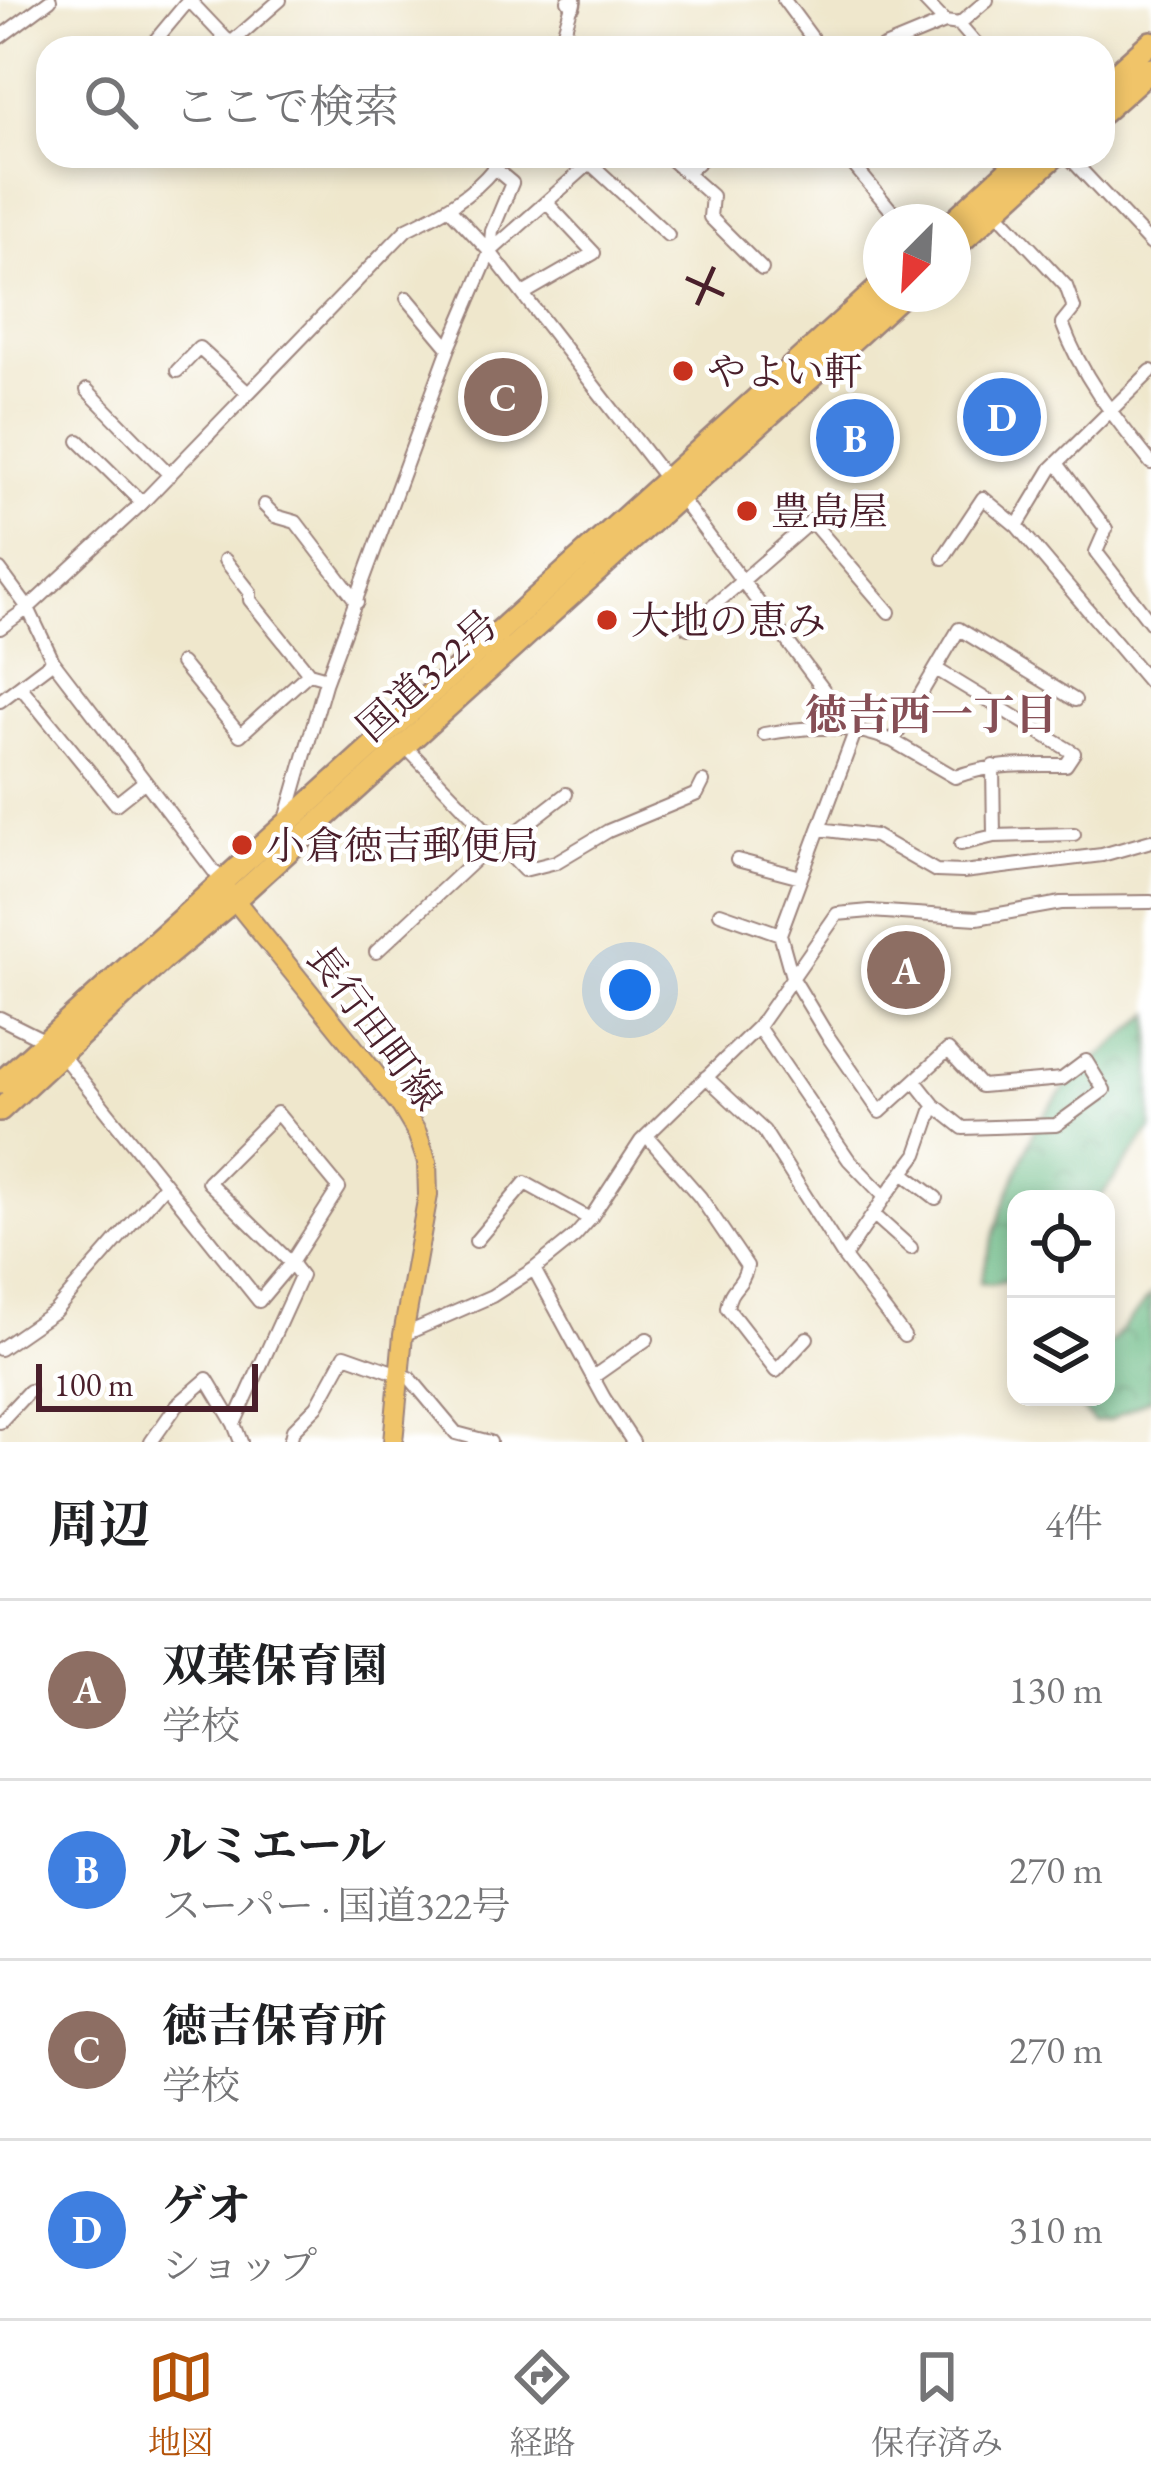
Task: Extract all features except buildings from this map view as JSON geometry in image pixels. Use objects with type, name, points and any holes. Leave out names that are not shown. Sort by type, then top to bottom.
[{"type":"highway","points":[[1115,74],[1151,42]]},
{"type":"highway","points":[[1115,101],[1151,69]]},
{"type":"highway","points":[[971,226],[1015,168]]},
{"type":"highway","points":[[971,212],[1038,168]]},
{"type":"highway","name":"国道322号","points":[[228,892],[404,745],[863,304]]},
{"type":"highway","name":"国道322号","points":[[0,1082],[54,1048],[162,960],[228,892],[286,821],[882,312]]},
{"type":"highway","name":"国道322号","points":[[0,1110],[54,1048]]},
{"type":"main road","name":"長行田町線","points":[[228,892],[401,1106],[427,1162],[428,1196],[403,1335],[393,1442]]},
{"type":"street","points":[[0,37],[50,0]]},
{"type":"street","points":[[158,36],[189,0],[221,36]]},
{"type":"street","points":[[237,36],[280,0]]},
{"type":"street","points":[[784,0],[815,36]]},
{"type":"street","points":[[924,0],[967,36]]},
{"type":"street","points":[[916,36],[952,23],[987,0]]},
{"type":"street","points":[[563,36],[570,2]]},
{"type":"street","points":[[0,628],[142,503],[406,229],[449,208],[494,168],[512,183],[327,678],[286,821]]},
{"type":"street","points":[[490,252],[585,168]]},
{"type":"street","points":[[602,168],[668,235]]},
{"type":"street","points":[[680,168],[712,196],[710,218],[762,269]]},
{"type":"street","points":[[686,173],[692,168]]},
{"type":"street","points":[[856,168],[886,204]]},
{"type":"street","points":[[1079,168],[1151,244]]},
{"type":"street","points":[[523,294],[594,253],[546,202]]},
{"type":"street","points":[[989,202],[1066,286],[1074,308],[1062,323],[1075,358],[1108,410],[1151,463]]},
{"type":"street","points":[[449,208],[523,294],[855,732]]},
{"type":"street","points":[[407,298],[449,347]]},
{"type":"street","points":[[177,370],[199,348],[248,394]]},
{"type":"street","points":[[1017,526],[1057,463],[1151,371]]},
{"type":"street","points":[[87,391],[170,475]]},
{"type":"street","points":[[79,441],[142,503]]},
{"type":"street","points":[[1057,463],[1106,529],[1096,552],[1151,623]]},
{"type":"street","points":[[943,558],[983,498],[1017,526],[1149,682]]},
{"type":"street","points":[[264,506],[275,516],[296,522],[357,602]]},
{"type":"street","points":[[688,628],[811,521],[889,612]]},
{"type":"street","points":[[225,560],[250,592],[250,600],[309,673],[327,678]]},
{"type":"street","points":[[0,570],[7,590],[28,608],[53,661],[228,892]]},
{"type":"street","points":[[893,741],[959,629],[1075,700]]},
{"type":"street","points":[[0,700],[53,661]]},
{"type":"street","points":[[181,663],[240,735],[309,673]]},
{"type":"street","points":[[764,734],[808,726],[869,731],[955,777],[993,766],[1066,765],[1074,752],[936,669]]},
{"type":"street","points":[[20,686],[116,804],[145,781]]},
{"type":"street","points":[[855,732],[780,934],[792,977],[880,1112],[947,1050],[981,1086],[1062,1079],[1086,1061],[1104,1090],[1056,1125],[963,1128],[934,1105],[915,1081]]},
{"type":"street","points":[[404,745],[524,869],[556,862],[608,831],[697,794],[703,782]]},
{"type":"street","points":[[993,766],[994,836]]},
{"type":"street","points":[[376,952],[498,843],[566,794]]},
{"type":"street","points":[[819,829],[875,836],[936,872],[1102,854],[1151,842]]},
{"type":"street","points":[[961,844],[994,836],[1074,834]]},
{"type":"street","points":[[736,860],[801,877]]},
{"type":"street","points":[[403,1335],[492,1296],[575,1236],[647,1136],[758,1027],[837,914],[870,911],[977,918],[1061,903],[1151,902]]},
{"type":"street","points":[[720,913],[780,934]]},
{"type":"street","points":[[0,1018],[54,1048],[259,1301],[291,1263],[338,1188],[277,1113],[208,1182],[291,1263],[301,1276],[234,1424]]},
{"type":"street","points":[[758,1027],[849,1160],[885,1197]]},
{"type":"street","points":[[706,1077],[764,1131],[844,1257],[904,1336]]},
{"type":"street","points":[[844,1257],[917,1154],[934,1105]]},
{"type":"street","points":[[647,1136],[700,1197],[747,1266],[744,1280],[728,1294],[727,1308],[776,1371],[807,1338]]},
{"type":"street","points":[[903,1174],[936,1198]]},
{"type":"street","points":[[476,1241],[525,1183],[590,1219]]},
{"type":"street","points":[[0,1349],[56,1311],[165,1185]]},
{"type":"street","points":[[873,1214],[911,1248]]},
{"type":"street","points":[[534,1269],[633,1442]]},
{"type":"street","points":[[593,1377],[647,1339]]},
{"type":"street","points":[[290,1442],[293,1430],[317,1406],[345,1355],[410,1378],[456,1432],[490,1442]]},
{"type":"street","points":[[151,1442],[177,1406],[207,1379],[241,1442]]},
{"type":"street","points":[[0,1422],[29,1390]]},
{"type":"green space","points":[[1151,1014],[1151,1130],[1106,1190],[1010,1190],[1036,1125],[1070,1081]]},
{"type":"green space","points":[[1007,1198],[1007,1281],[980,1282]]},
{"type":"green space","points":[[1151,1295],[1151,1398],[1110,1420],[1094,1422],[1082,1406],[1115,1406],[1115,1337]]},
{"type":"place","name":"やよい軒","points":[[683,371]]},
{"type":"place","name":"徳吉保育所","points":[[503,397]]},
{"type":"place","name":"ゲオ","points":[[1002,417]]},
{"type":"place","name":"ルミエール","points":[[855,438]]},
{"type":"place","name":"豊島屋","points":[[747,511]]},
{"type":"place","name":"大地の恵み","points":[[607,620]]},
{"type":"place","name":"小倉徳吉郵便局","points":[[242,845]]},
{"type":"place","name":"双葉保育園","points":[[906,970]]},
{"type":"district","name":"徳吉西一丁目","points":[[931,714]]}]
